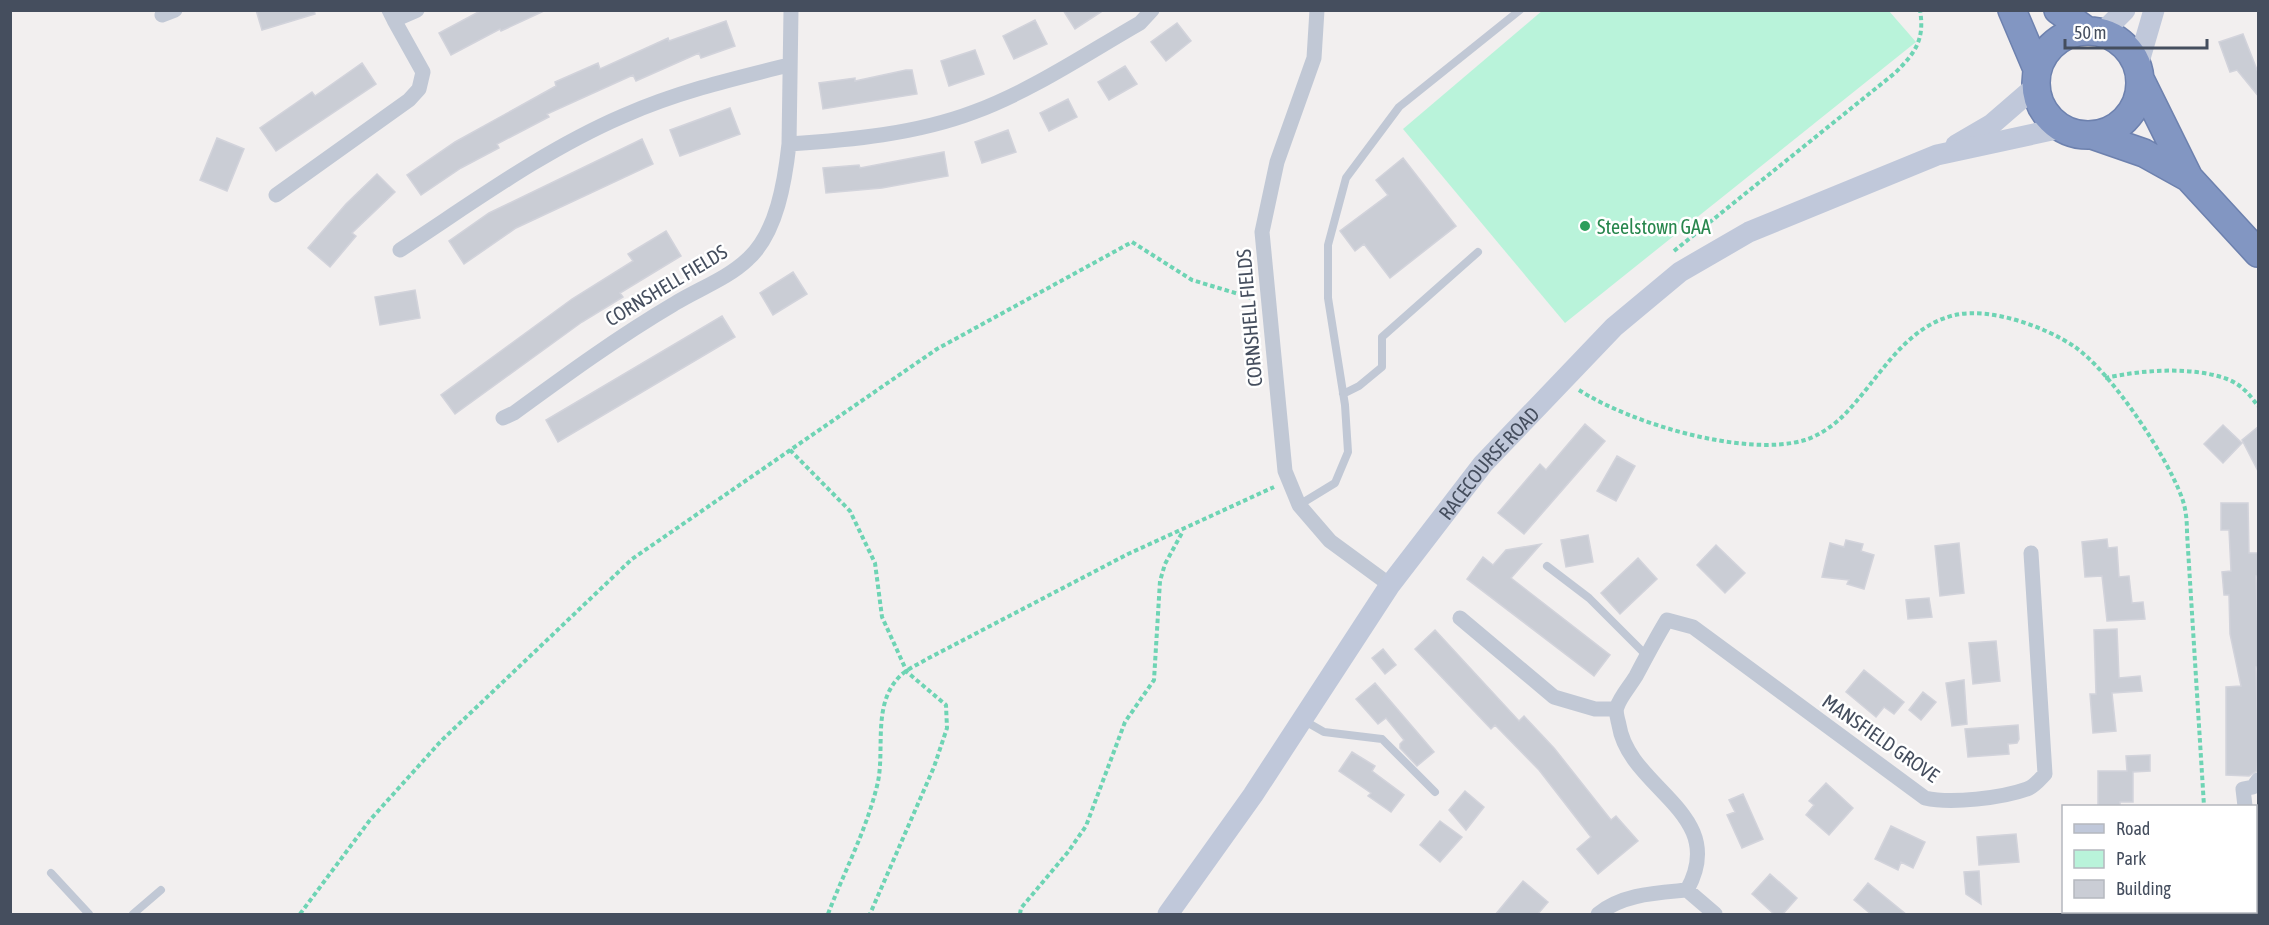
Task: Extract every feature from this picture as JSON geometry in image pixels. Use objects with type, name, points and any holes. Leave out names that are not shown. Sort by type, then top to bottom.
[{"type":"highway","points":[[2012,10],[2036,78],[2040,103],[2048,117],[2061,128],[2076,134],[2092,135],[2144,153],[2189,178]]},
{"type":"highway","points":[[2058,10],[2094,31],[2118,39],[2130,51],[2189,178],[2259,253]]},
{"type":"highway","points":[[2036,78],[2044,54],[2055,42],[2069,34],[2094,31]]},
{"type":"highway","points":[[2092,135],[2108,131],[2122,123],[2132,111],[2139,97],[2139,73]]},
{"type":"street","points":[[276,195],[409,100],[418,89],[423,72],[391,15],[417,10]]},
{"type":"street","name":"CORNSHELL FIELDS","points":[[503,418],[514,413],[596,353],[676,302],[704,290],[749,258],[770,226],[785,182],[789,144],[791,10]]},
{"type":"street","points":[[789,144],[895,132],[972,113],[1019,93],[1140,22],[1152,10]]},
{"type":"street","name":"CORNSHELL FIELDS","points":[[1317,10],[1314,58],[1276,162],[1262,232],[1266,298],[1285,471],[1299,505],[1330,541],[1390,585]]},
{"type":"street","points":[[2094,31],[2125,10]]},
{"type":"street","points":[[2139,73],[2154,10]]},
{"type":"street","points":[[400,250],[534,163],[622,116],[697,87],[789,65]]},
{"type":"street","name":"RACECOURSE ROAD","points":[[1177,910],[1390,585],[1483,464],[1614,327],[1680,272],[1749,232],[1938,156],[1992,124],[2036,78]]},
{"type":"street","name":"RACECOURSE ROAD","points":[[1938,156],[2061,128]]},
{"type":"street","name":"MANSFIELD GROVE","points":[[1616,708],[1667,620],[1694,627],[1925,798],[1938,801],[2003,795],[2030,789],[2045,774],[2031,554]]},
{"type":"street","points":[[1460,618],[1554,697],[1595,709],[1616,708],[1620,731],[1629,752],[1684,815],[1694,832],[1699,854],[1696,875],[1688,890]]},
{"type":"street","points":[[2245,805],[2243,789],[2253,787],[2259,780]]},
{"type":"street","points":[[1598,915],[1611,903],[1645,894],[1688,890],[1715,915]]},
{"type":"lane","points":[[1299,505],[1335,483],[1348,452],[1328,298],[1328,245],[1346,178],[1399,107],[1521,10]]},
{"type":"lane","points":[[1342,394],[1359,386],[1382,367],[1382,337],[1478,252]]},
{"type":"lane","points":[[1547,566],[1589,598],[1646,655]]},
{"type":"lane","points":[[1302,720],[1324,732],[1382,739],[1435,792]]},
{"type":"lane","points":[[51,873],[89,915]]},
{"type":"lane","points":[[134,915],[161,890]]},
{"type":"path","points":[[1667,256],[1895,73],[1915,52],[1921,39],[1923,26],[1920,10]]},
{"type":"path","points":[[300,915],[370,819],[441,741],[632,559],[938,349],[1132,242],[1192,280],[1246,297],[1266,298]]},
{"type":"path","points":[[1564,380],[1598,402],[1649,424],[1748,444],[1772,444],[1805,440],[1821,432],[1842,417],[1906,342],[1930,324],[1956,314],[1983,315],[2026,322],[2077,348],[2122,398],[2168,470],[2182,498],[2186,515],[2204,805]]},
{"type":"path","points":[[2105,378],[2145,370],[2227,379],[2246,390],[2259,406]]},
{"type":"path","points":[[790,450],[850,511],[875,563],[882,618],[907,672],[946,705],[947,728],[919,803],[870,915]]},
{"type":"path","points":[[828,915],[862,833],[878,784],[882,719],[887,700],[900,677],[1128,554],[1185,529],[1267,488],[1290,483]]},
{"type":"path","points":[[1020,915],[1021,908],[1068,852],[1086,826],[1125,722],[1154,680],[1160,580],[1165,564],[1185,529]]},
{"type":"green space","name":"Steelstown GAA","points":[[1543,10],[1889,11],[1916,42],[1565,323],[1403,129]]},
{"type":"building","points":[[256,10],[314,10],[315,14],[262,30]]},
{"type":"building","points":[[482,10],[546,10],[501,31],[500,29],[451,55],[439,33]]},
{"type":"building","points":[[1063,10],[1104,10],[1075,29]]},
{"type":"building","points":[[1035,20],[1047,44],[1014,59],[1003,36]]},
{"type":"building","points":[[726,21],[735,46],[701,58],[699,53],[636,81],[633,75],[547,114],[549,117],[497,144],[499,148],[461,168],[421,195],[407,175],[455,142],[556,86],[555,82],[598,63],[600,69],[668,38],[669,41]]},
{"type":"building","points":[[1177,23],[1191,41],[1166,61],[1151,42]]},
{"type":"building","points":[[2243,34],[2259,75],[2259,97],[2237,70],[2230,72],[2219,42]]},
{"type":"building","points":[[975,50],[984,74],[949,86],[941,61]]},
{"type":"building","points":[[362,63],[376,84],[276,151],[260,128],[312,92],[315,96]]},
{"type":"building","points":[[1125,66],[1137,84],[1109,100],[1098,82]]},
{"type":"building","points":[[912,70],[917,94],[823,109],[819,83],[855,78],[855,81]]},
{"type":"building","points":[[1068,99],[1077,117],[1049,131],[1040,113]]},
{"type":"building","points":[[730,108],[740,134],[680,156],[670,130]]},
{"type":"building","points":[[1008,130],[1016,152],[982,163],[975,142]]},
{"type":"building","points":[[217,138],[244,149],[227,191],[200,180]]},
{"type":"building","points":[[642,139],[653,164],[516,228],[464,264],[449,241],[489,213]]},
{"type":"building","points":[[944,152],[948,176],[882,188],[826,193],[823,168],[859,165],[860,168]]},
{"type":"building","points":[[1403,158],[1456,226],[1390,278],[1364,244],[1355,251],[1340,231],[1388,195],[1376,180]]},
{"type":"building","points":[[377,174],[395,192],[352,233],[356,236],[330,267],[308,248],[346,204]]},
{"type":"building","points":[[666,231],[681,256],[620,293],[623,297],[582,322],[455,414],[441,395],[572,299],[633,261],[628,254]]},
{"type":"building","points":[[793,272],[807,294],[773,315],[760,293]]},
{"type":"building","points":[[415,290],[420,318],[380,325],[375,297]]},
{"type":"building","points":[[722,316],[735,337],[558,442],[546,420]]},
{"type":"building","points":[[1585,424],[1605,441],[1524,534],[1498,513],[1540,464],[1546,470]]},
{"type":"building","points":[[2223,425],[2242,443],[2223,463],[2204,444]]},
{"type":"building","points":[[2259,426],[2259,473],[2242,440]]},
{"type":"building","points":[[1617,456],[1635,466],[1616,501],[1597,491]]},
{"type":"building","points":[[2221,503],[2248,503],[2249,553],[2259,553],[2259,576],[2256,576],[2259,667],[2256,667],[2258,753],[2257,771],[2249,776],[2226,775],[2226,687],[2241,686],[2230,634],[2229,595],[2224,595],[2222,572],[2231,571],[2229,530],[2221,530]]},
{"type":"building","points":[[1588,535],[1593,562],[1566,567],[1561,540]]},
{"type":"building","points":[[2107,539],[2108,548],[2117,547],[2119,577],[2129,576],[2132,603],[2143,602],[2145,619],[2107,621],[2102,576],[2085,577],[2082,542]]},
{"type":"building","points":[[1846,540],[1863,544],[1861,551],[1874,555],[1864,589],[1847,584],[1849,580],[1822,577],[1830,543],[1844,547]]},
{"type":"building","points":[[1959,543],[1964,593],[1940,596],[1935,546]]},
{"type":"building","points":[[1541,544],[1511,578],[1610,655],[1594,676],[1467,579],[1483,557],[1493,565],[1506,550]]},
{"type":"building","points":[[1716,545],[1745,573],[1725,593],[1697,565]]},
{"type":"building","points":[[1638,558],[1657,579],[1620,614],[1601,593]]},
{"type":"building","points":[[1929,598],[1932,617],[1908,619],[1906,600]]},
{"type":"building","points":[[2117,629],[2119,678],[2140,676],[2142,691],[2112,693],[2116,731],[2093,733],[2090,694],[2096,694],[2094,630]]},
{"type":"building","points":[[1435,630],[1519,721],[1524,716],[1554,748],[1611,820],[1616,816],[1638,841],[1598,874],[1577,849],[1591,837],[1539,770],[1495,725],[1491,729],[1415,649]]},
{"type":"building","points":[[1996,641],[2000,681],[1973,684],[1969,643]]},
{"type":"building","points":[[1383,649],[1396,665],[1385,674],[1372,658]]},
{"type":"building","points":[[1864,670],[1904,702],[1894,714],[1884,707],[1876,717],[1846,692]]},
{"type":"building","points":[[1964,680],[1967,724],[1952,726],[1946,683]]},
{"type":"building","points":[[1375,683],[1434,752],[1417,766],[1400,748],[1404,740],[1386,718],[1378,724],[1356,699]]},
{"type":"building","points":[[1923,692],[1936,702],[1921,720],[1909,710]]},
{"type":"building","points":[[2018,725],[2019,739],[2017,743],[2008,744],[2009,754],[1968,757],[1965,729]]},
{"type":"building","points":[[1352,752],[1375,766],[1372,771],[1404,795],[1391,812],[1368,796],[1371,793],[1339,771]]},
{"type":"building","points":[[2150,755],[2150,771],[2133,772],[2133,802],[2120,802],[2120,805],[2098,805],[2098,771],[2127,771],[2126,756]]},
{"type":"building","points":[[1826,783],[1853,808],[1829,835],[1806,815],[1814,805],[1809,801]]},
{"type":"building","points":[[1465,791],[1484,807],[1466,830],[1449,810]]},
{"type":"building","points":[[1743,794],[1763,839],[1742,848],[1727,815],[1735,812],[1729,800]]},
{"type":"building","points":[[1440,821],[1462,837],[1440,862],[1420,845]]},
{"type":"building","points":[[1891,826],[1925,842],[1913,868],[1901,862],[1898,870],[1875,859]]},
{"type":"building","points":[[2016,834],[2019,862],[1979,865],[1977,837]]},
{"type":"building","points":[[1979,871],[1981,904],[1966,894],[1964,872]]},
{"type":"building","points":[[1770,874],[1797,898],[1782,915],[1775,915],[1752,894]]},
{"type":"building","points":[[1523,881],[1548,902],[1537,915],[1495,915]]},
{"type":"building","points":[[1868,883],[1907,915],[1872,915],[1854,900]]},
{"type":"place","name":"Steelstown GAA","points":[[1585,226]]}]
